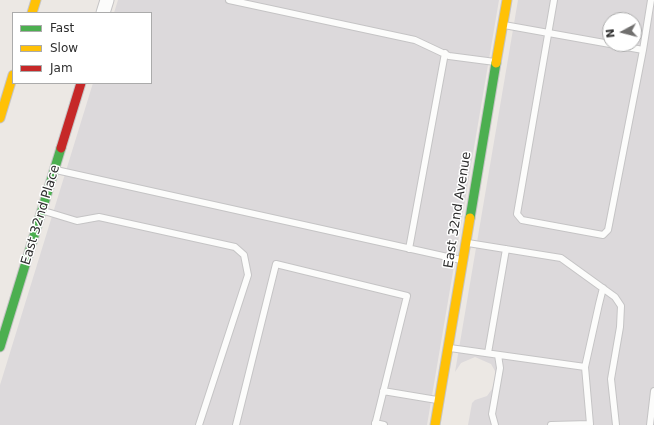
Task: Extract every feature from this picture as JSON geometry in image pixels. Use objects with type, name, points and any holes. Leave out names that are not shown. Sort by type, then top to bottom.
[{"type":"main road","points":[[32,12],[36,0]]},
{"type":"main road","name":"East 32nd Avenue","points":[[435,425],[507,0]]},
{"type":"main road","points":[[0,118],[12,78]]},
{"type":"main road","name":"East 32nd Place","points":[[0,347],[81,84]]},
{"type":"street","points":[[103,12],[107,0]]},
{"type":"lane","points":[[229,0],[415,40],[449,56],[496,63]]},
{"type":"lane","points":[[554,0],[517,214],[522,220],[603,235],[608,230],[643,50],[650,0]]},
{"type":"lane","points":[[502,25],[602,43]]},
{"type":"lane","points":[[409,249],[445,54]]},
{"type":"lane","points":[[54,170],[463,261]]},
{"type":"lane","points":[[42,210],[77,221],[99,217],[235,247],[244,255],[248,274],[198,425]]},
{"type":"lane","points":[[466,243],[561,258],[615,297],[621,306],[620,327],[611,379],[616,425]]},
{"type":"lane","points":[[488,353],[506,249]]},
{"type":"lane","points":[[236,425],[276,264],[406,296],[375,424],[384,425]]},
{"type":"lane","points":[[551,425],[590,424],[585,368],[598,304],[603,288]]},
{"type":"lane","points":[[448,348],[585,368]]},
{"type":"lane","points":[[495,425],[492,414],[500,368],[498,355]]},
{"type":"lane","points":[[383,391],[439,401]]},
{"type":"lane","points":[[650,425],[654,391]]},
{"type":"shaded area","points":[[118,0],[499,0],[427,425],[0,425],[0,385],[93,84],[152,84],[152,12],[114,12]]},
{"type":"shaded area","points":[[518,0],[654,0],[654,425],[468,425],[472,403],[475,400],[487,396],[492,389],[495,371],[491,364],[475,357],[461,363],[455,372]]},
{"type":"traffic: fast","points":[[470,218],[496,63]]},
{"type":"traffic: fast","points":[[0,347],[61,148]]},
{"type":"traffic: slow","points":[[32,12],[36,0]]},
{"type":"traffic: slow","points":[[496,63],[507,0]]},
{"type":"traffic: slow","points":[[0,118],[12,78]]},
{"type":"traffic: slow","points":[[435,425],[470,218]]},
{"type":"traffic: jam","points":[[61,148],[81,84]]}]
